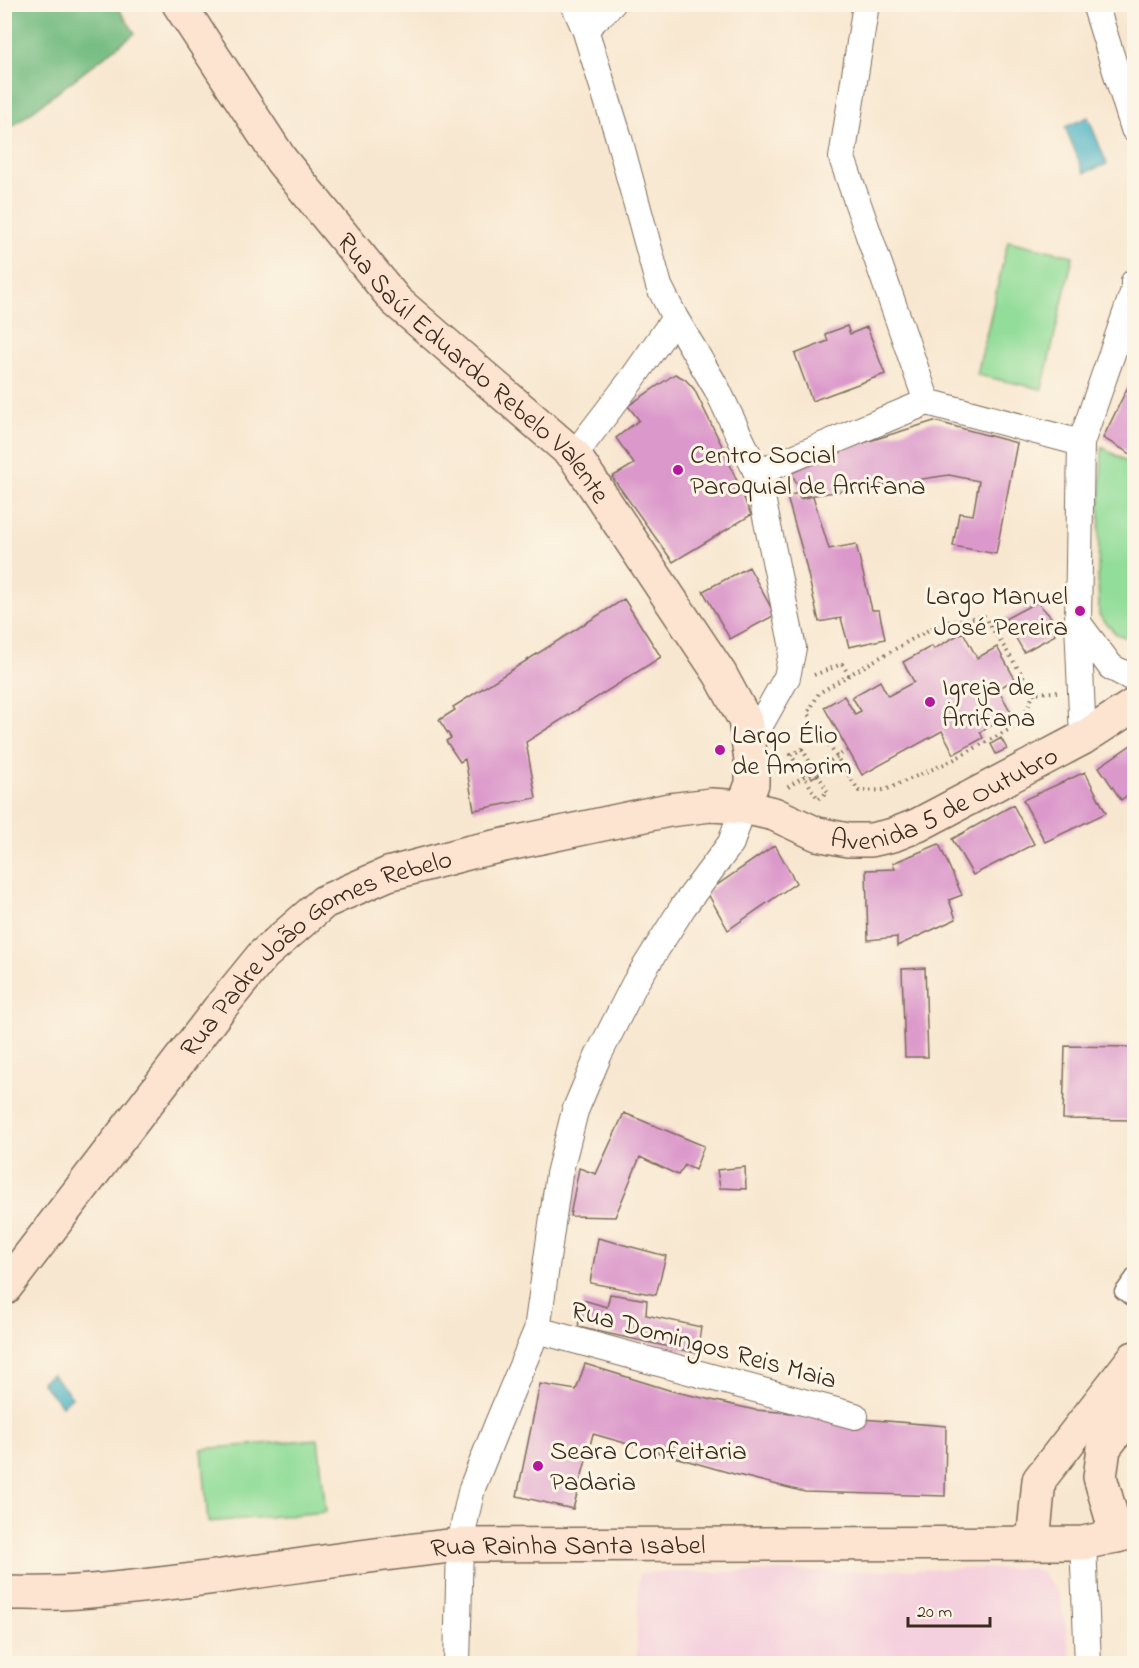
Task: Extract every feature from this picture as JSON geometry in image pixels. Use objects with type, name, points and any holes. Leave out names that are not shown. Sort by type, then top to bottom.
[{"type":"street","name":"Rua Saúl Eduardo Rebelo Valente","points":[[179,4],[185,17],[281,160],[396,302],[574,455],[720,674],[745,720],[750,743]]},
{"type":"street","points":[[457,1664],[460,1545],[472,1488],[537,1330],[559,1173],[575,1111],[599,1054],[635,983],[683,907],[732,843],[752,784],[750,743],[787,677],[793,648],[757,473],[717,389],[659,286],[618,135],[585,29],[574,4]]},
{"type":"street","points":[[585,29],[612,4]]},
{"type":"street","points":[[866,4],[842,158],[927,402]]},
{"type":"street","points":[[1095,4],[1127,88],[1134,129]]},
{"type":"street","points":[[1083,738],[1078,623],[1081,443],[1134,290],[1134,282]]},
{"type":"street","points":[[574,455],[675,318]]},
{"type":"street","points":[[757,473],[927,402],[1081,443]]},
{"type":"street","points":[[1078,623],[1111,667],[1134,679]]},
{"type":"street","name":"Avenida 5 de Outubro","points":[[743,807],[774,814],[817,834],[848,840],[872,840],[893,835],[918,825],[1083,738],[1134,705]]},
{"type":"street","name":"Rua Padre João Gomes Rebelo","points":[[4,1289],[263,955],[324,902],[388,874],[471,852],[669,810],[711,805],[743,807]]},
{"type":"street","name":"Rua Domingos Reis Maia","points":[[537,1330],[855,1416]]},
{"type":"street","points":[[1033,1543],[1039,1480],[1134,1358]]},
{"type":"street","points":[[1126,1534],[1100,1478],[1104,1448],[1134,1409]]},
{"type":"street","name":"Rua Rainha Santa Isabel","points":[[4,1593],[76,1592],[460,1545],[1083,1543],[1126,1534]]},
{"type":"street","points":[[1083,1543],[1088,1664]]},
{"type":"lane","points":[[1134,1274],[1121,1292],[1134,1302]]},
{"type":"path","points":[[984,616],[1034,693],[1021,723],[951,761],[885,790],[859,791],[808,713],[819,693],[941,623],[984,616]]},
{"type":"path","points":[[811,676],[842,664],[849,675]]},
{"type":"path","points":[[1034,693],[1081,689]]},
{"type":"path","points":[[802,749],[828,792],[818,799],[804,777],[791,755],[802,749]]},
{"type":"path","points":[[815,770],[848,750]]},
{"type":"path","points":[[785,789],[809,773]]},
{"type":"shaded area","points":[[1032,1568],[1042,1573],[1060,1596],[1072,1663],[636,1663],[639,1573]]},
{"type":"green space","points":[[5,4],[116,5],[135,33],[5,132]]},
{"type":"green space","points":[[1008,241],[1073,256],[1042,389],[977,375]]},
{"type":"green space","points":[[1102,447],[1134,466],[1134,640],[1116,634],[1099,615]]},
{"type":"green space","points":[[318,1439],[326,1512],[208,1522],[202,1449]]},
{"type":"water","points":[[1088,117],[1107,164],[1084,173],[1065,127]]},
{"type":"water","points":[[52,1374],[72,1397],[62,1406],[41,1382]]},
{"type":"building","points":[[847,326],[850,334],[867,327],[885,374],[812,401],[795,354],[828,341],[825,334]]},
{"type":"building","name":"Centro Social Paroquial de Arrifana","points":[[675,374],[685,379],[694,389],[724,450],[751,515],[673,562],[612,477],[634,464],[616,438],[639,420],[628,406]]},
{"type":"building","points":[[1134,374],[1134,456],[1103,438]]},
{"type":"building","points":[[934,421],[1017,443],[996,554],[953,546],[959,513],[973,515],[979,481],[949,475],[802,497],[789,466]]},
{"type":"building","points":[[797,493],[800,499],[813,496],[829,549],[856,544],[872,610],[879,610],[885,639],[849,647],[841,618],[819,622],[787,497]]},
{"type":"building","points":[[749,567],[775,615],[730,639],[703,591]]},
{"type":"building","points":[[624,599],[661,657],[526,742],[536,798],[474,810],[465,759],[460,762],[446,741],[451,738],[439,720],[455,710],[453,707]]},
{"type":"building","points":[[1037,602],[1051,617],[1055,635],[1024,652],[1005,619]]},
{"type":"building","name":"Igreja de Arrifana","points":[[963,632],[977,658],[997,647],[1015,679],[998,689],[1012,714],[980,732],[983,738],[954,754],[942,731],[862,775],[824,707],[844,696],[855,714],[861,711],[852,697],[880,681],[888,696],[914,682],[903,662],[932,646],[934,649]]},
{"type":"building","points":[[1001,738],[1007,749],[996,754],[991,744]]},
{"type":"building","points":[[1134,743],[1134,790],[1121,800],[1099,767]]},
{"type":"building","points":[[814,763],[820,773],[812,778],[806,768]]},
{"type":"building","points":[[1085,772],[1106,813],[1045,842],[1023,800]]},
{"type":"building","points":[[1013,805],[1034,844],[973,875],[952,839]]},
{"type":"building","points":[[939,844],[962,895],[949,900],[956,919],[897,946],[897,937],[868,940],[866,870],[895,869],[893,863]]},
{"type":"building","points":[[775,845],[796,883],[728,930],[707,892]]},
{"type":"building","points":[[925,968],[928,1057],[905,1057],[902,969]]},
{"type":"building","points":[[1065,1046],[1134,1047],[1134,1120],[1063,1119]]},
{"type":"building","points":[[624,1113],[704,1146],[695,1170],[685,1165],[678,1175],[640,1157],[615,1217],[570,1216],[579,1168],[596,1174]]},
{"type":"building","points":[[745,1167],[746,1189],[720,1188],[717,1170]]},
{"type":"building","points":[[598,1238],[666,1256],[656,1295],[590,1283]]},
{"type":"building","points":[[610,1294],[647,1300],[646,1315],[701,1327],[697,1353],[578,1327],[583,1300],[607,1307]]},
{"type":"building","points":[[585,1364],[672,1391],[755,1410],[946,1426],[945,1496],[805,1492],[593,1434],[573,1509],[517,1496],[540,1384],[576,1390]]},
{"type":"place","name":"Centro Social Paroquial de Arrifana","points":[[678,470]]},
{"type":"place","name":"Largo Manuel José Pereira","points":[[1080,611]]},
{"type":"place","name":"Igreja de Arrifana","points":[[930,702]]},
{"type":"place","name":"Largo Élio de Amorim","points":[[720,750]]},
{"type":"place","name":"Seara Confeitaria Padaria","points":[[538,1466]]}]
